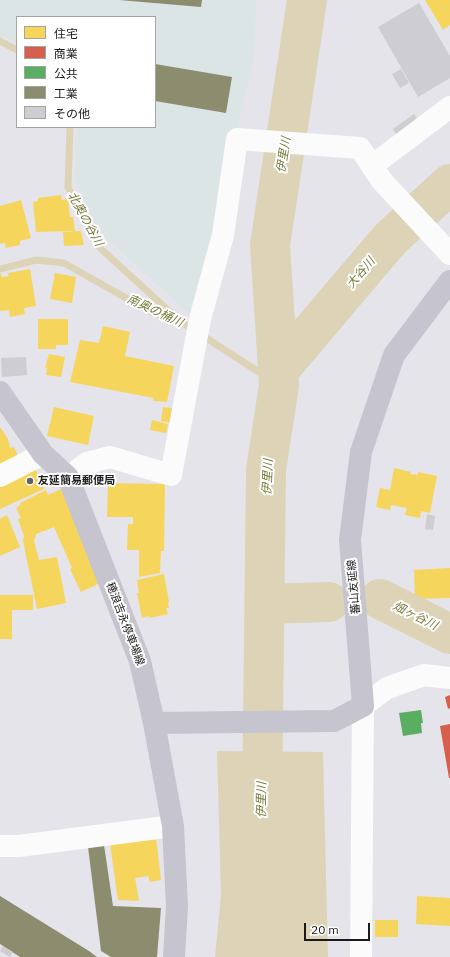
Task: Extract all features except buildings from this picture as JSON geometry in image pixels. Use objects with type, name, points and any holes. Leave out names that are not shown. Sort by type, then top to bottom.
[{"type":"main road","name":"蕃山友延線","points":[[363,706],[350,540],[361,452],[394,355],[450,281]]},
{"type":"main road","name":"穂浪吉永停車場線","points":[[0,392],[43,454],[68,477],[140,661],[154,723],[173,826],[177,906],[174,957]]},
{"type":"main road","points":[[154,723],[334,722],[363,706]]},
{"type":"street","points":[[378,173],[450,107]]},
{"type":"street","points":[[68,477],[87,463],[110,457],[171,475],[200,319],[223,235],[238,139],[360,148],[378,173],[449,253]]},
{"type":"street","points":[[0,476],[43,454]]},
{"type":"street","points":[[361,957],[363,706],[387,688],[424,675],[450,678]]},
{"type":"street","points":[[0,846],[20,846],[173,826]]},
{"type":"shaded area","points":[[0,0],[256,0],[254,61],[242,105],[216,228],[192,316],[98,231],[75,180],[76,128],[156,128],[156,16],[16,16],[16,43],[0,35]]},
{"type":"water","points":[[217,751],[323,752],[328,957],[215,957],[221,895]]},
{"type":"waterway","name":"伊里川","points":[[262,807],[266,470],[279,385],[270,245],[307,0]]},
{"type":"waterway","name":"北奥の谷川","points":[[0,41],[16,49]]},
{"type":"waterway","name":"北奥の谷川","points":[[70,128],[68,187],[99,247],[180,321]]},
{"type":"waterway","name":"大谷川","points":[[279,370],[390,239],[450,184]]},
{"type":"waterway","name":"南奥の桶川","points":[[0,269],[36,260],[64,263],[151,312],[183,323],[279,385]]},
{"type":"waterway","name":"畑ヶ谷川","points":[[380,599],[450,634]]},
{"type":"waterway","name":"畑ヶ谷川","points":[[265,604],[329,602]]},
{"type":"place","name":"友延簡易郵便局","points":[[30,481]]}]
